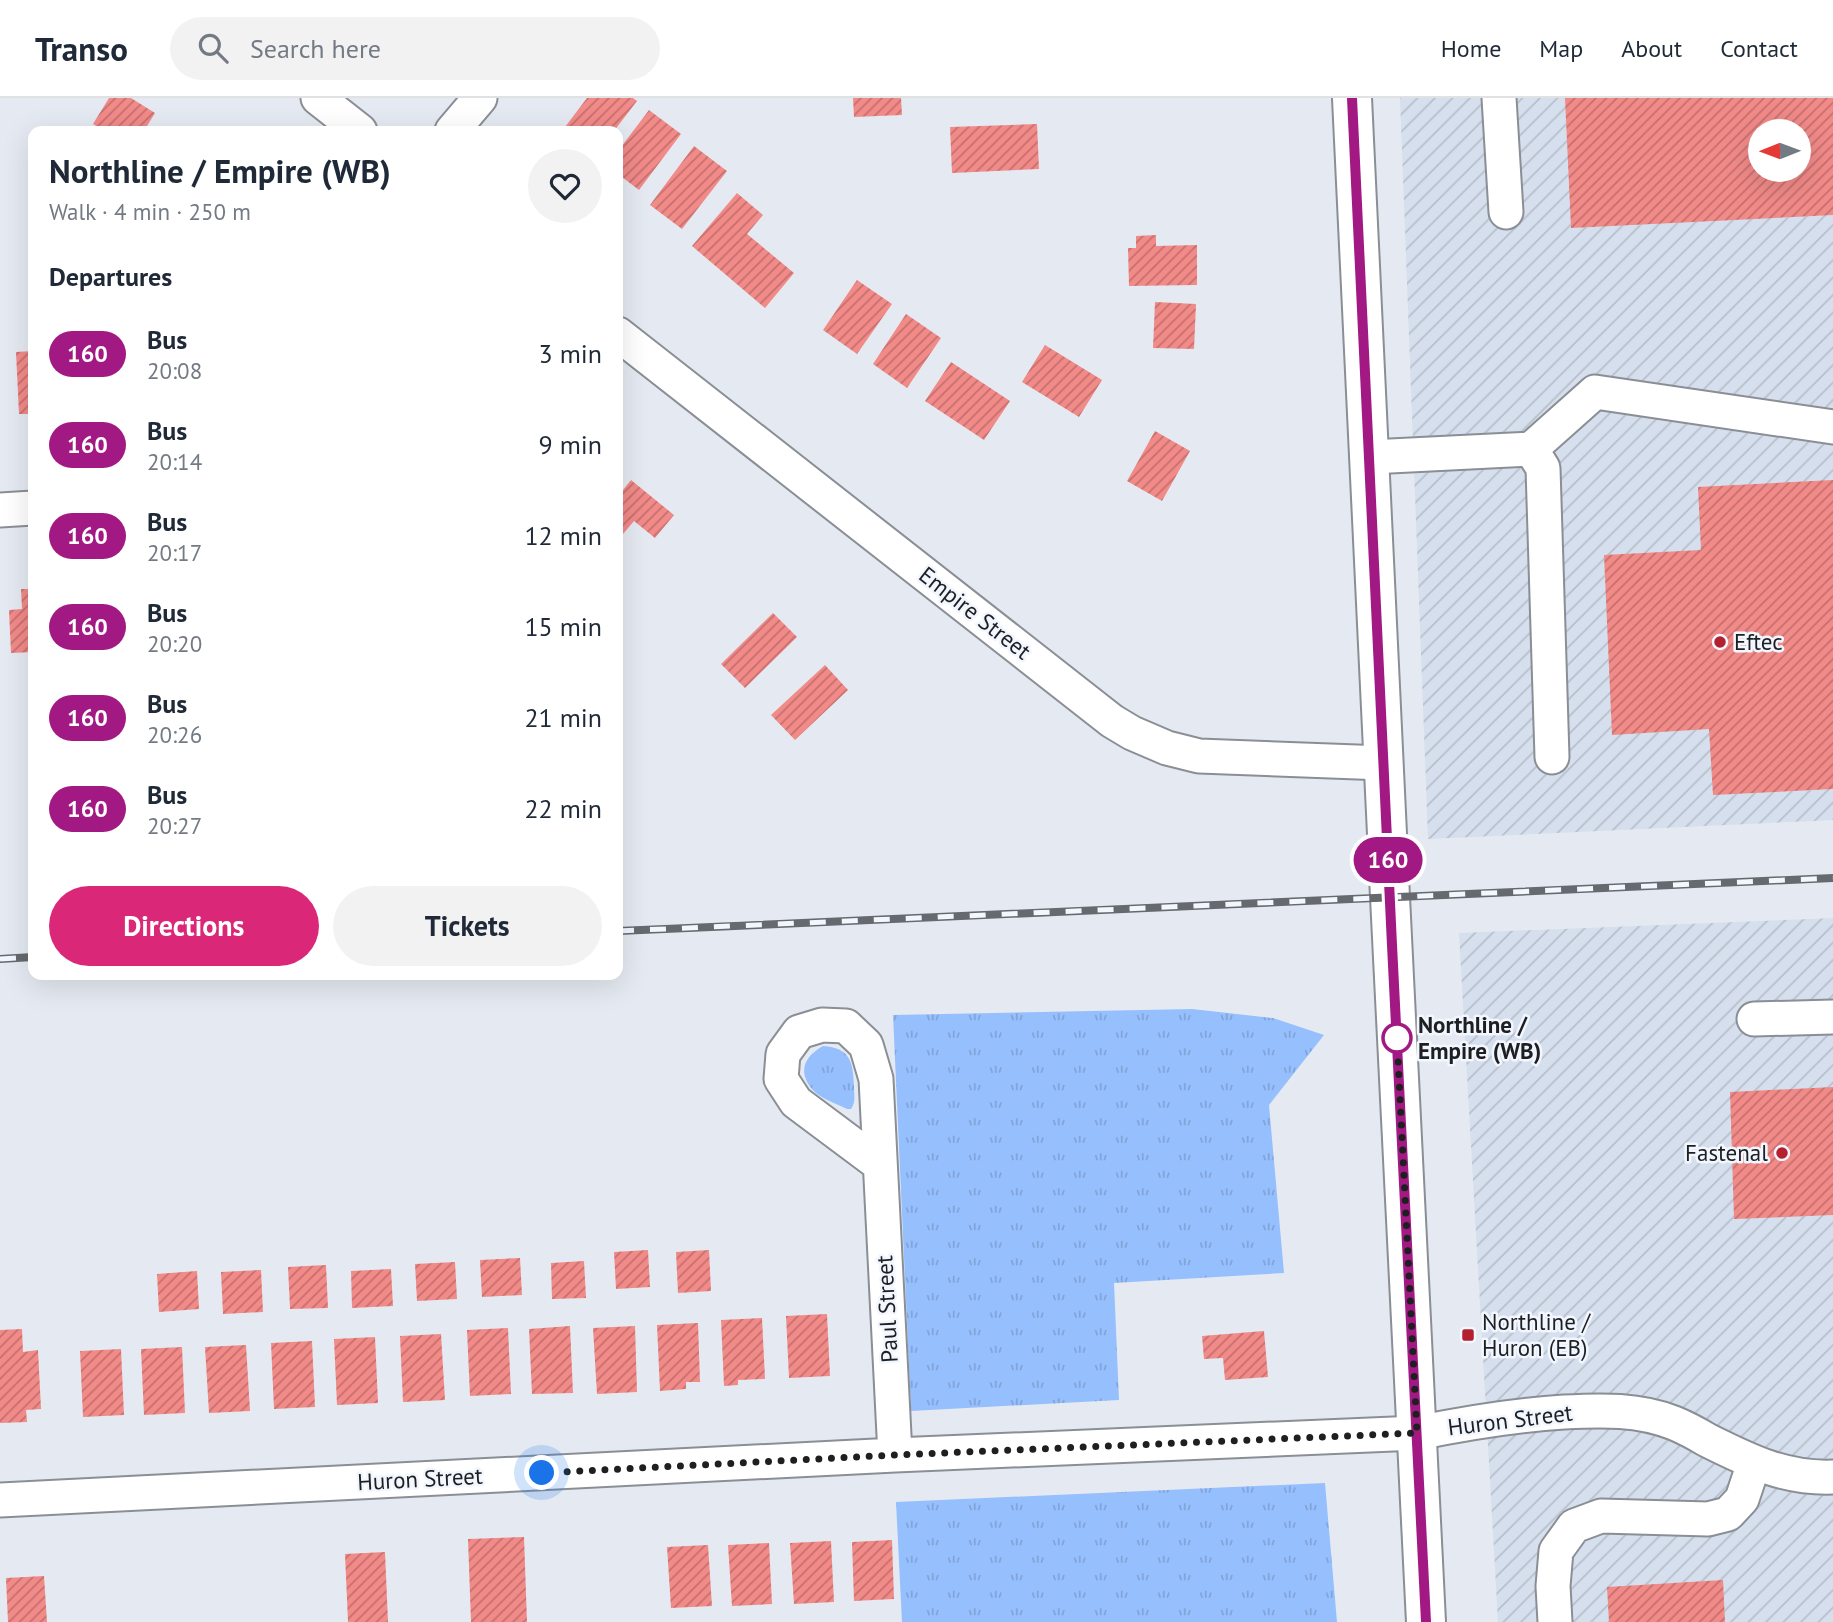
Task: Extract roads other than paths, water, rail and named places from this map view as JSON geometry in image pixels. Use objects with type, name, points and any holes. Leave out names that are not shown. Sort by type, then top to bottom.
[{"type":"main road","points":[[1352,98],[1426,1622]]},
{"type":"street","points":[[318,98],[354,126]]},
{"type":"street","points":[[456,126],[480,98]]},
{"type":"street","points":[[1499,98],[1506,212]]},
{"type":"street","name":"Empire Street","points":[[623,338],[1112,721],[1132,733],[1167,748],[1199,756],[1384,763]]},
{"type":"street","points":[[1370,457],[1531,449],[1595,392],[1833,427]]},
{"type":"street","points":[[1531,449],[1543,468],[1552,757]]},
{"type":"street","points":[[0,510],[28,508]]},
{"type":"street","points":[[1754,1019],[1833,1017]]},
{"type":"street","name":"Paul Street","points":[[879,1164],[895,1455]]},
{"type":"street","name":"Huron Street","points":[[0,1500],[895,1455],[1417,1433],[1477,1420],[1588,1411],[1635,1412],[1675,1423],[1768,1469],[1798,1476],[1833,1477]]},
{"type":"street","points":[[1555,1622],[1553,1586],[1556,1551],[1574,1526],[1601,1516],[1707,1519],[1728,1514],[1742,1499],[1754,1463]]},
{"type":"railway","points":[[623,931],[1833,878]]},
{"type":"railway","points":[[0,959],[28,957]]},
{"type":"place","name":"Eftec","points":[[1720,642]]},
{"type":"place","name":"Northline / Empire (WB)","points":[[1397,1038]]},
{"type":"place","name":"Fastenal","points":[[1782,1153]]},
{"type":"place","name":"Northline / Huron (EB)","points":[[1468,1335]]}]
